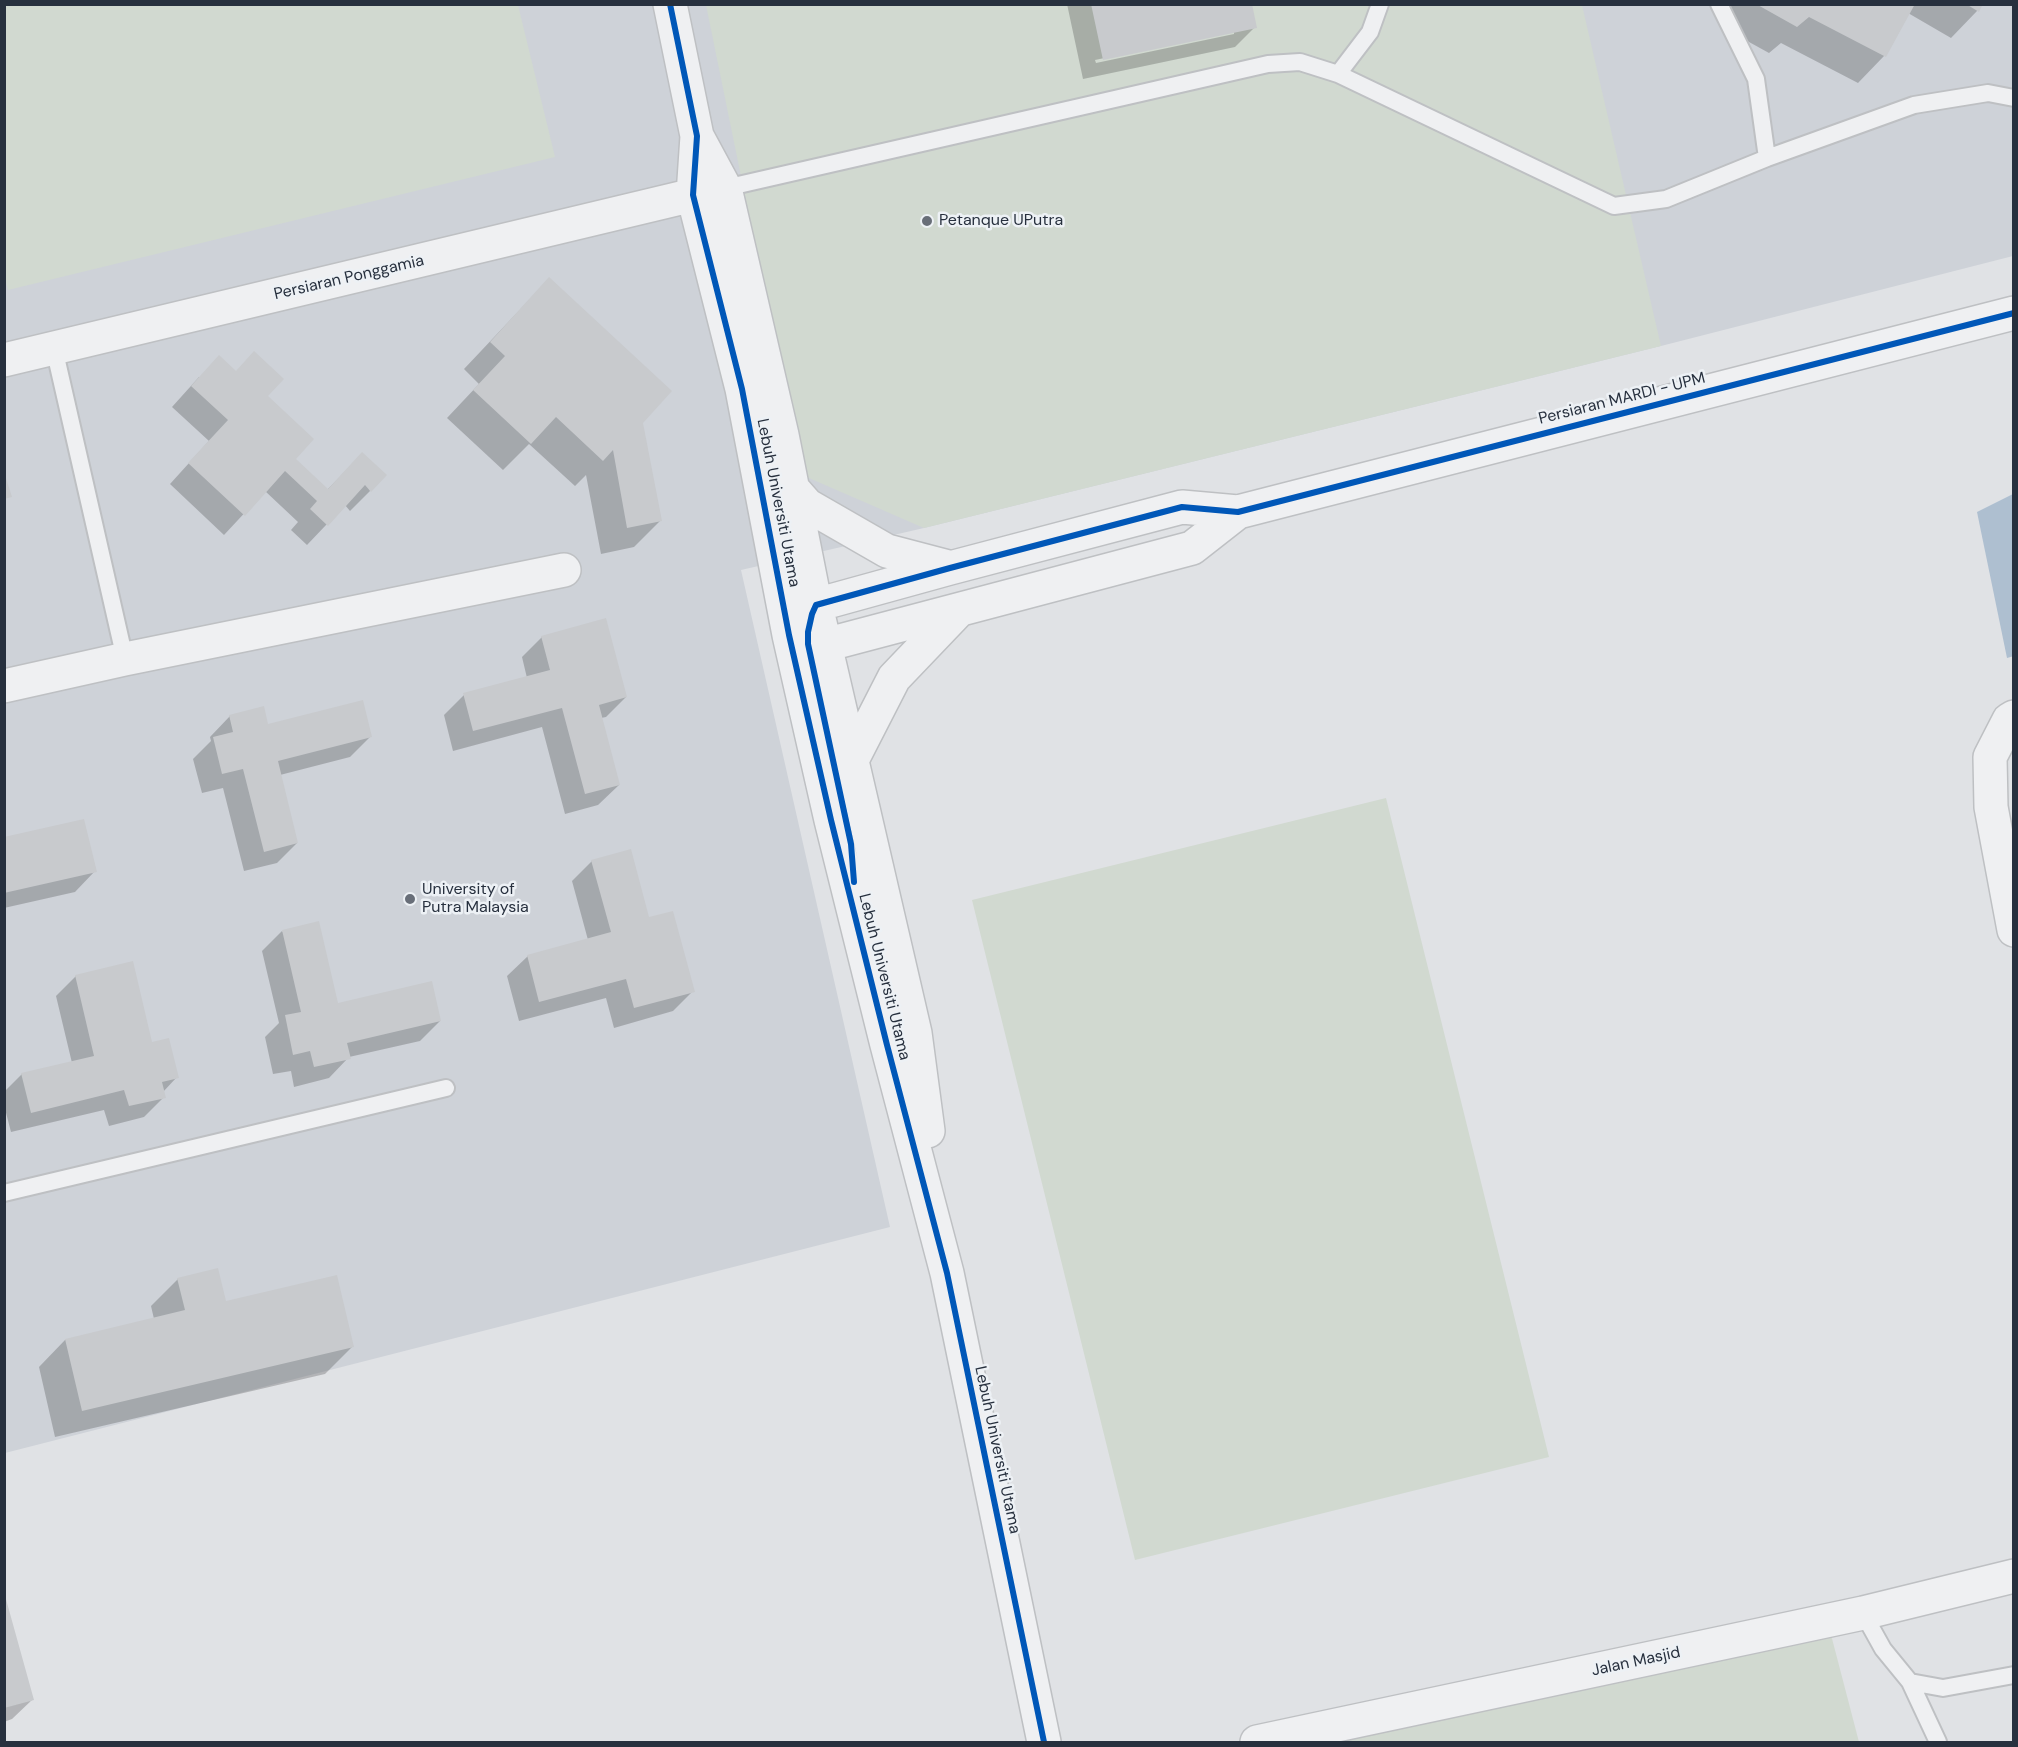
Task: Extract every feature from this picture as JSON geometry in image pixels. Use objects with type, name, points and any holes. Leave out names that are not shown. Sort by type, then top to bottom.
[{"type":"street","name":"Lebuh Universiti Utama","points":[[670,4],[697,136],[693,195],[742,389],[789,635],[856,921],[947,1273],[1044,1743]]},
{"type":"street","name":"Lebuh Universiti Utama","points":[[697,136],[725,188],[792,488],[816,628],[852,760],[915,1034],[947,1273]]},
{"type":"street","name":"Persiaran Ponggamia","points":[[4,360],[725,188]]},
{"type":"street","name":"Persiaran MARDI - UPM","points":[[1238,512],[2013,313]]},
{"type":"street","points":[[742,389],[767,454],[802,618],[816,628],[960,608],[1192,548],[1238,512]]},
{"type":"street","points":[[792,488],[807,505],[887,551],[950,568]]},
{"type":"street","points":[[856,921],[851,844],[808,644],[816,628],[950,568],[1182,507],[1238,512]]},
{"type":"street","points":[[4,686],[125,659],[564,570]]},
{"type":"street","points":[[852,760],[894,678],[960,608]]},
{"type":"street","points":[[2013,717],[2009,720],[1990,757],[1991,807],[2008,875],[2013,930]]},
{"type":"street","name":"Jalan Masjid","points":[[1257,1743],[1863,1613],[2013,1576]]},
{"type":"lane","points":[[1338,74],[1370,32],[1380,4]]},
{"type":"lane","points":[[1719,4],[1756,79],[1767,158]]},
{"type":"lane","points":[[725,188],[1268,64],[1300,62],[1338,74],[1614,206],[1666,199],[1767,158],[1914,105],[1988,93],[2013,98]]},
{"type":"lane","points":[[54,348],[125,659]]},
{"type":"lane","points":[[4,1193],[446,1088]]},
{"type":"lane","points":[[1863,1613],[1883,1649],[1910,1682],[1938,1743]]},
{"type":"lane","points":[[1910,1682],[1943,1688],[2013,1675]]},
{"type":"shaded area","points":[[4,5],[518,5],[555,157],[8,290],[4,275]]},
{"type":"shaded area","name":"University of Putra Malaysia","points":[[5,5],[2013,5],[2013,256],[1661,346],[924,528],[741,570],[890,1227],[5,1453]]},
{"type":"shaded area","points":[[706,5],[1582,5],[1661,346],[924,528],[802,475]]},
{"type":"shaded area","points":[[1386,798],[1549,1457],[1135,1560],[972,900]]},
{"type":"shaded area","points":[[1829,1627],[1859,1742],[1324,1742]]},
{"type":"water","points":[[2013,494],[2014,656],[2007,658],[1977,512]]},
{"type":"building","points":[[1091,4],[1252,4],[1257,28],[1103,60]]},
{"type":"building","points":[[1756,4],[1915,4],[1886,57],[1809,17],[1797,27]]},
{"type":"building","points":[[1966,4],[1983,4],[1979,12]]},
{"type":"building","points":[[549,277],[672,391],[643,423],[662,521],[627,528],[613,450],[603,461],[556,417],[531,444],[473,390],[505,356],[490,342]]},
{"type":"building","points":[[254,351],[284,379],[268,396],[314,439],[296,459],[328,489],[362,452],[387,475],[371,492],[365,485],[328,526],[310,509],[317,501],[285,471],[245,516],[188,463],[228,420],[191,386],[219,355],[236,371]]},
{"type":"building","points":[[4,472],[12,497],[4,499]]},
{"type":"building","points":[[606,618],[627,697],[599,705],[620,785],[585,794],[562,708],[473,731],[463,693],[550,670],[541,636]]},
{"type":"building","points":[[363,700],[372,737],[278,761],[298,843],[264,852],[243,769],[222,774],[213,737],[233,732],[229,715],[264,706],[268,724]]},
{"type":"building","points":[[84,819],[97,872],[4,893],[4,837]]},
{"type":"building","points":[[631,849],[649,917],[673,911],[695,992],[634,1008],[626,979],[539,1002],[527,955],[611,932],[591,860]]},
{"type":"building","points":[[319,921],[338,1003],[432,981],[441,1021],[347,1043],[351,1059],[314,1067],[310,1051],[293,1055],[285,1015],[301,1012],[282,930]]},
{"type":"building","points":[[133,961],[152,1042],[169,1038],[179,1078],[162,1082],[166,1098],[129,1106],[124,1090],[31,1113],[21,1073],[94,1056],[75,975]]},
{"type":"building","points":[[218,1268],[226,1301],[337,1275],[354,1347],[82,1411],[65,1339],[185,1310],[177,1278]]},
{"type":"building","points":[[4,1592],[34,1700],[4,1708]]},
{"type":"cycle path","points":[[670,4],[697,136],[693,195],[742,389],[789,635],[831,820],[947,1273],[1044,1742]]},
{"type":"cycle path","points":[[854,882],[851,844],[808,644],[808,632],[816,605],[1182,507],[1238,512],[2014,313]]},
{"type":"place","name":"Petanque UPutra","points":[[927,221]]},
{"type":"place","name":"University of Putra Malaysia","points":[[410,899]]}]
